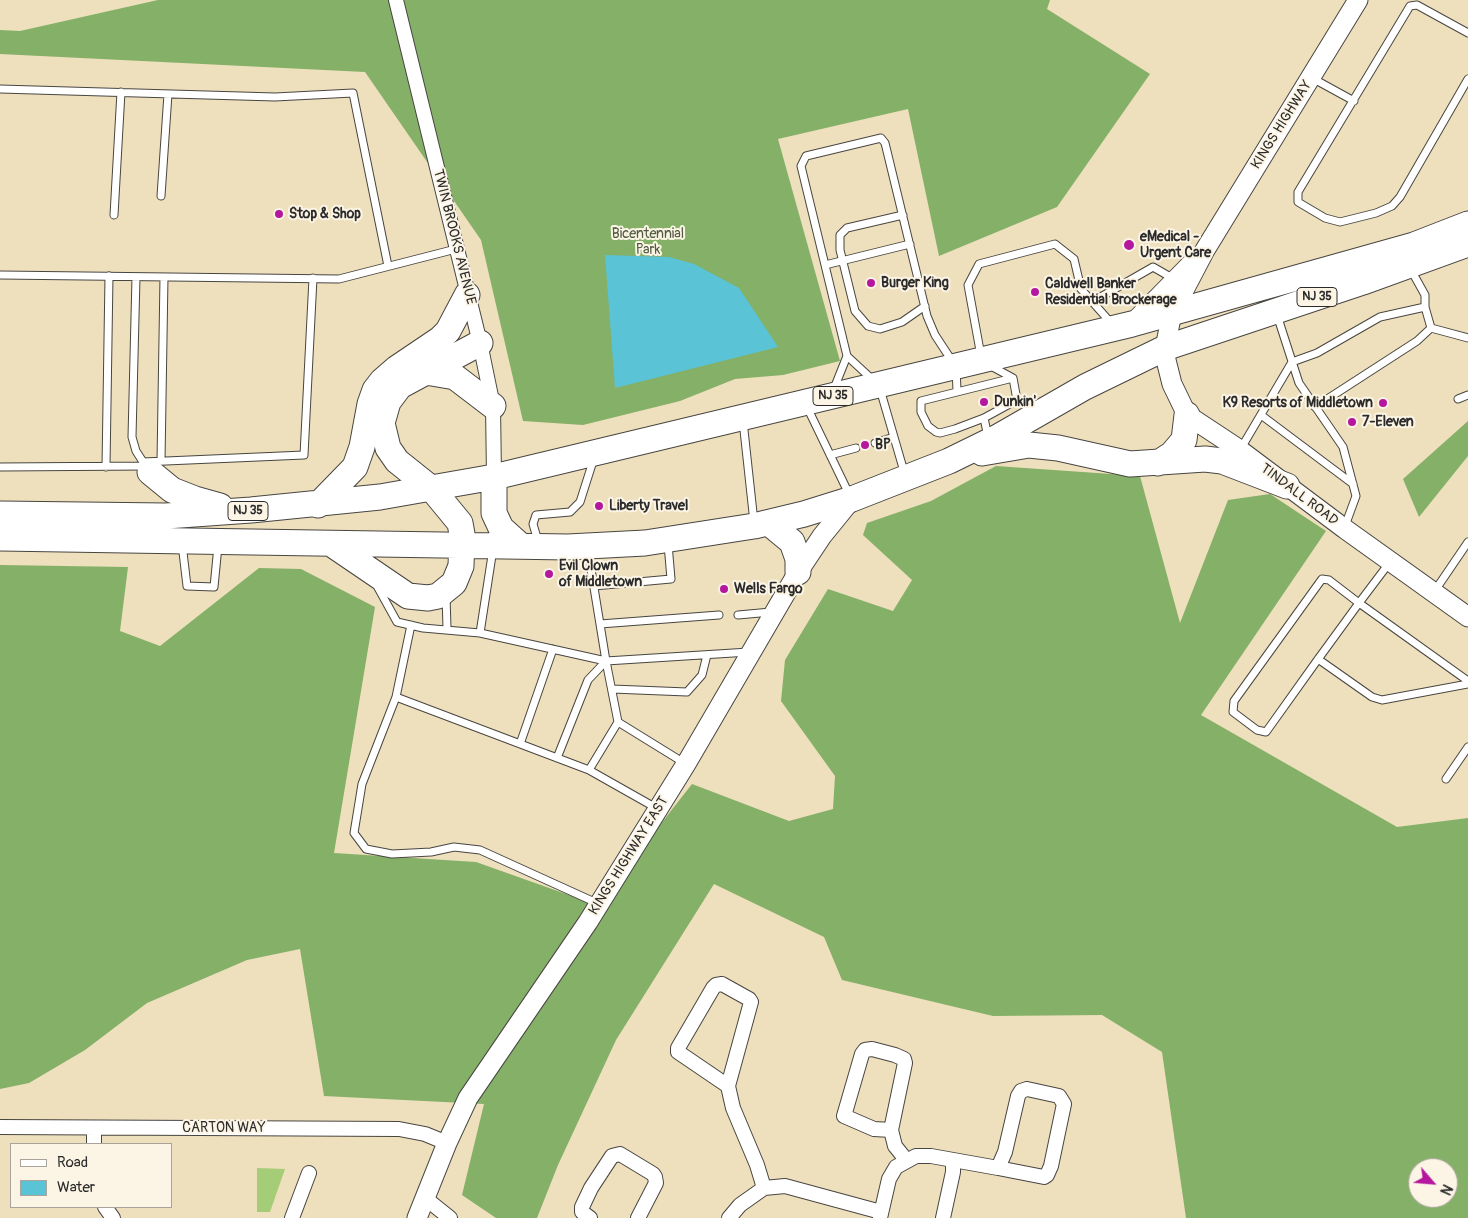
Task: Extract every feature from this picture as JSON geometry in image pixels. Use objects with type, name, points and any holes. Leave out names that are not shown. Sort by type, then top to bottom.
[{"type":"highway","name":"NJ 35","points":[[0,514],[166,516],[242,511],[318,504],[432,489],[494,477],[878,385],[956,379],[982,362],[1172,313],[1414,244],[1468,224]]},
{"type":"highway","name":"NJ 35","points":[[0,538],[333,545],[588,546],[668,540],[762,524],[852,499],[948,461],[988,442],[1085,387],[1165,348],[1409,266],[1468,244]]},
{"type":"highway","points":[[318,504],[355,467],[362,447],[370,404],[375,390],[382,380],[444,335],[468,295]]},
{"type":"highway","points":[[333,545],[393,587],[416,598],[428,598],[446,591],[459,573],[462,534],[460,523],[432,489],[397,461],[388,448],[382,423],[384,413],[393,393],[413,377],[480,343]]},
{"type":"highway","points":[[426,372],[455,377],[493,406]]},
{"type":"highway","points":[[1158,463],[1172,454],[1184,440],[1186,415]]},
{"type":"highway","points":[[948,461],[999,448],[1029,445],[1058,448],[1116,463],[1158,463],[1205,459],[1222,462],[1286,486]]},
{"type":"highway","points":[[150,465],[172,490],[194,500],[242,511]]},
{"type":"highway","points":[[494,477],[494,513],[501,528],[530,546]]},
{"type":"highway","points":[[762,524],[792,542],[798,559],[798,572]]},
{"type":"street","name":"TWIN BROOKS AVENUE","points":[[396,0],[480,343],[493,406],[494,477]]},
{"type":"street","name":"KINGS HIGHWAY","points":[[1165,348],[1172,313],[1205,250],[1312,78],[1354,2]]},
{"type":"street","name":"KINGS HIGHWAY","points":[[1124,326],[1205,250]]},
{"type":"street","points":[[1165,348],[1170,376],[1186,415]]},
{"type":"street","name":"TINDALL ROAD","points":[[1186,415],[1240,450],[1343,528],[1468,617]]},
{"type":"street","name":"KINGS HIGHWAY EAST","points":[[417,1218],[447,1143],[468,1098],[550,980],[658,810],[798,572],[822,536],[852,499]]},
{"type":"street","points":[[728,1086],[678,1052],[678,1048],[713,988],[716,985],[722,984],[749,998],[751,1002],[728,1086],[733,1108],[757,1165],[764,1188]]},
{"type":"street","points":[[891,1130],[874,1129],[844,1116],[847,1100],[865,1050],[872,1049],[904,1059],[905,1063],[891,1130],[895,1146],[907,1161]]},
{"type":"street","points":[[728,1218],[740,1205],[764,1188],[795,1187],[880,1215],[889,1179],[896,1167],[916,1156],[953,1160],[1044,1177],[1047,1175],[1064,1104],[1062,1098],[1054,1094],[1033,1090],[1021,1091],[1018,1096],[1005,1152],[998,1168]]},
{"type":"street","name":"CARTON WAY","points":[[0,1128],[399,1129],[425,1134],[447,1143]]},
{"type":"street","points":[[94,1128],[94,1143]]},
{"type":"street","points":[[590,1218],[582,1212],[582,1207],[591,1188],[612,1156],[620,1154],[653,1174],[655,1178],[656,1183],[638,1218]]},
{"type":"street","points":[[943,1218],[953,1172],[953,1160]]},
{"type":"street","points":[[292,1218],[309,1173]]},
{"type":"street","points":[[425,1198],[450,1218]]},
{"type":"street","points":[[105,1208],[113,1218]]},
{"type":"lane","points":[[1468,33],[1417,5],[1410,6],[1297,196],[1298,202],[1335,222],[1376,213],[1396,202],[1468,79]]},
{"type":"lane","points":[[1312,78],[1354,102]]},
{"type":"lane","points":[[0,89],[275,97],[353,93],[388,266]]},
{"type":"lane","points":[[114,215],[121,92]]},
{"type":"lane","points":[[161,196],[168,94]]},
{"type":"lane","points":[[906,478],[878,385],[847,356],[801,166],[806,156],[881,138],[885,143],[925,306],[935,336],[956,379]]},
{"type":"lane","points":[[902,215],[843,231],[839,240],[842,260],[855,311],[868,326],[880,329],[894,326],[925,306]]},
{"type":"lane","points":[[825,265],[910,244]]},
{"type":"lane","points":[[1013,378],[982,362],[968,286],[979,264],[1055,244],[1074,259],[1081,289],[1092,302],[1124,326]]},
{"type":"lane","points":[[0,275],[339,279],[456,249]]},
{"type":"lane","points":[[1409,266],[1425,295],[1425,307],[1431,328]]},
{"type":"lane","points":[[1092,302],[1153,267],[1175,280]]},
{"type":"lane","points":[[106,467],[110,276]]},
{"type":"lane","points":[[136,277],[132,437],[136,451],[150,465]]},
{"type":"lane","points":[[150,465],[164,277]]},
{"type":"lane","points":[[0,467],[106,467],[304,455],[313,278]]},
{"type":"lane","points":[[1240,450],[1292,362],[1317,353],[1380,317],[1425,307]]},
{"type":"lane","points":[[1275,310],[1299,383],[1342,447],[1356,496],[1343,528]]},
{"type":"lane","points":[[1431,328],[1468,338]]},
{"type":"lane","points":[[1316,407],[1418,341],[1431,328]]},
{"type":"lane","points":[[831,397],[847,356]]},
{"type":"lane","points":[[1013,378],[1017,400],[984,418],[940,433],[928,426],[922,412],[921,401],[956,379],[1013,378]]},
{"type":"lane","points":[[1458,399],[1468,396]]},
{"type":"lane","points":[[805,403],[852,499]]},
{"type":"lane","points":[[1261,415],[1353,484]]},
{"type":"lane","points":[[742,418],[762,524]]},
{"type":"lane","points":[[984,418],[988,442]]},
{"type":"lane","points":[[875,443],[894,437]]},
{"type":"lane","points":[[830,455],[856,448]]},
{"type":"lane","points":[[530,546],[536,515],[570,512],[580,502],[596,453]]},
{"type":"lane","points":[[594,586],[671,579],[668,540]]},
{"type":"lane","points":[[182,542],[187,586],[214,587],[219,542]]},
{"type":"lane","points":[[1434,593],[1468,542]]},
{"type":"lane","points":[[480,633],[493,546]]},
{"type":"lane","points":[[588,546],[606,661],[618,722],[589,770]]},
{"type":"lane","points":[[1390,561],[1359,603],[1318,659],[1266,732],[1257,730],[1233,712],[1234,701],[1322,579],[1329,580],[1359,603],[1468,682]]},
{"type":"lane","points":[[371,571],[385,604],[397,622],[480,633],[606,661],[752,652]]},
{"type":"lane","points":[[446,591],[447,628]]},
{"type":"lane","points":[[738,614],[775,612]]},
{"type":"lane","points":[[600,624],[719,615]]},
{"type":"lane","points":[[412,625],[396,697],[362,784],[354,833],[366,849],[392,854],[431,852],[454,846],[480,850],[599,904]]},
{"type":"lane","points":[[520,744],[553,649]]},
{"type":"lane","points":[[612,689],[687,692],[702,675],[708,654]]},
{"type":"lane","points":[[1318,659],[1372,697],[1382,700],[1468,682]]},
{"type":"lane","points":[[557,758],[588,680],[606,661]]},
{"type":"lane","points":[[396,697],[589,770],[658,810]]},
{"type":"lane","points":[[618,722],[686,764]]},
{"type":"lane","points":[[1446,778],[1468,747]]},
{"type":"green space","name":"Bicentennial Park","points":[[158,0],[1050,0],[1047,9],[1150,74],[1057,207],[939,256],[908,109],[778,139],[840,361],[783,375],[735,379],[680,401],[583,425],[523,421],[481,240],[365,72],[0,54],[0,30],[20,31]]},
{"type":"green space","points":[[1468,421],[1468,456],[1419,517],[1403,479]]},
{"type":"green space","points":[[996,466],[1140,476],[1180,623],[1228,500],[1270,494],[1326,531],[1201,715],[1397,827],[1468,818],[1468,1218],[1186,1218],[1162,1052],[1102,1015],[993,1016],[842,980],[824,937],[714,884],[616,1040],[558,1165],[537,1218],[496,1218],[462,1195],[484,1104],[324,1096],[300,949],[247,960],[147,1003],[85,1050],[29,1083],[0,1089],[0,565],[128,567],[120,631],[160,646],[259,568],[301,569],[375,607],[334,853],[476,862],[597,905],[692,784],[789,821],[833,809],[835,776],[781,701],[785,660],[828,589],[893,611],[912,580],[863,535],[867,523],[931,501]]},
{"type":"green space","points":[[257,1168],[285,1169],[270,1212],[257,1212]]},
{"type":"water","points":[[605,255],[669,257],[694,264],[739,288],[778,347],[615,388]]},
{"type":"place","name":"Stop & Shop","points":[[279,214]]},
{"type":"place","name":"eMedical - Urgent Care","points":[[1129,245]]},
{"type":"place","name":"Burger King","points":[[871,283]]},
{"type":"place","name":"Caldwell Banker Residential Brockerage","points":[[1035,292]]},
{"type":"place","name":"Dunkin'","points":[[984,402]]},
{"type":"place","name":"K9 Resorts of Middletown","points":[[1383,403]]},
{"type":"place","name":"7-Eleven","points":[[1352,422]]},
{"type":"place","name":"BP","points":[[865,445]]},
{"type":"place","name":"Liberty Travel","points":[[599,506]]},
{"type":"place","name":"Evil Clown of Middletown","points":[[549,574]]},
{"type":"place","name":"Wells Fargo","points":[[724,589]]}]
